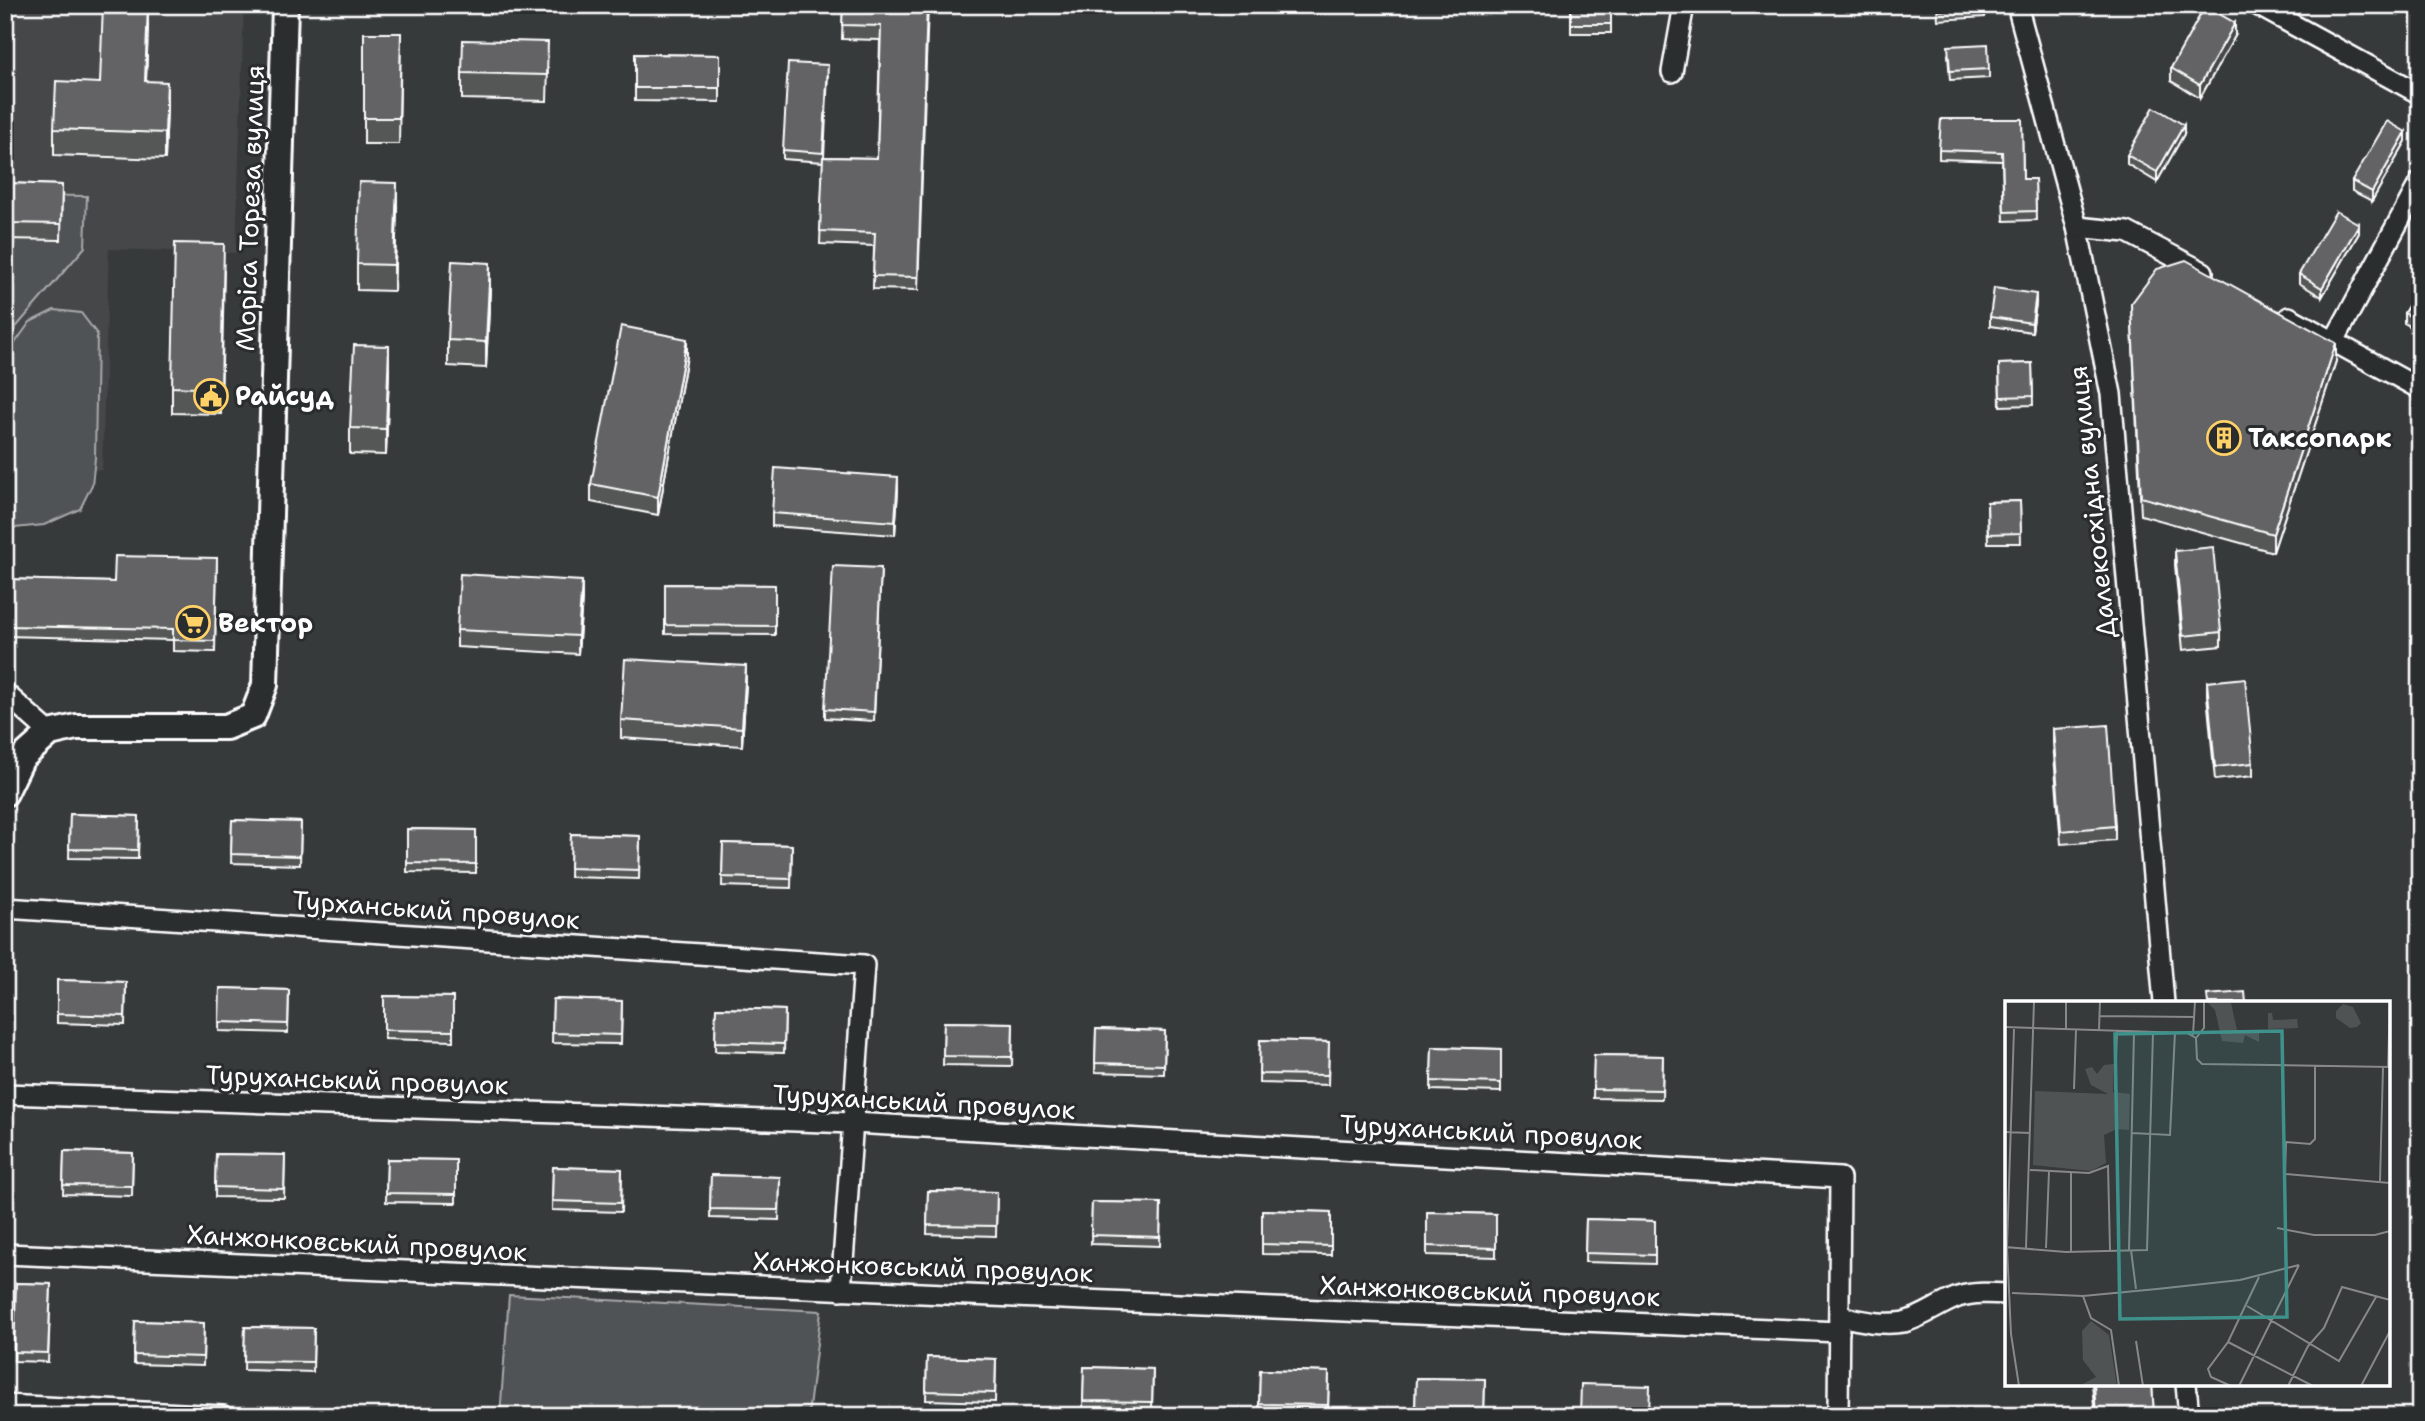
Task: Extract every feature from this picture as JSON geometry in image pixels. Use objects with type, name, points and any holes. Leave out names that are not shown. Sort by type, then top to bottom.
[{"type":"street","name":"Моріса Тореза вулиця","points":[[51,733],[76,727],[226,727],[253,716],[265,685],[285,5]]},
{"type":"street","points":[[1672,72],[1684,5]]},
{"type":"street","name":"Далекосхідна вулиця","points":[[2017,5],[2077,227],[2110,394],[2164,1001]]},
{"type":"street","points":[[2258,5],[2420,94]]},
{"type":"street","points":[[2333,341],[2420,182]]},
{"type":"street","points":[[2077,227],[2127,232],[2224,283]]},
{"type":"street","points":[[2273,309],[2420,389]]},
{"type":"street","points":[[5,693],[51,733],[14,755],[5,793]]},
{"type":"street","name":"Турханський провулок","points":[[5,908],[864,965],[853,1123]]},
{"type":"street","name":"Туруханський провулок","points":[[5,1094],[853,1123],[1840,1178],[1839,1324]]},
{"type":"street","points":[[841,1290],[853,1123]]},
{"type":"street","name":"Ханжонковський провулок","points":[[5,1254],[841,1290],[1839,1324],[1901,1322],[1920,1317],[1959,1297],[1979,1293],[2005,1294]]},
{"type":"street","points":[[1838,1416],[1839,1324]]},
{"type":"street","points":[[2186,1386],[2189,1416]]},
{"type":"street","points":[[5,1405],[223,1416]]},
{"type":"shaded area","points":[[5,5],[244,5],[236,253],[109,249],[102,470],[5,467]]},
{"type":"shaded area","points":[[5,195],[87,196],[85,247],[5,340]]},
{"type":"shaded area","points":[[54,310],[81,313],[97,334],[95,458],[92,485],[80,509],[44,525],[5,529],[5,357],[30,322]]},
{"type":"shaded area","points":[[509,1295],[821,1311],[808,1416],[500,1416]]},
{"type":"building","points":[[103,5],[148,5],[145,81],[167,82],[165,133],[54,129],[56,81],[100,83]]},
{"type":"building","points":[[843,5],[927,5],[918,277],[873,276],[875,233],[820,231],[823,157],[877,158],[881,26],[842,25]]},
{"type":"building","points":[[1571,5],[1611,5],[1611,24],[1571,24]]},
{"type":"building","points":[[1938,5],[1985,5],[1985,7],[1938,11]]},
{"type":"building","points":[[2205,6],[2235,23],[2200,85],[2171,68]]},
{"type":"building","points":[[364,33],[401,33],[399,118],[364,118]]},
{"type":"building","points":[[463,40],[548,42],[547,75],[462,73]]},
{"type":"building","points":[[1988,44],[1989,69],[1950,71],[1948,46]]},
{"type":"building","points":[[635,54],[720,55],[720,88],[635,88]]},
{"type":"building","points":[[788,63],[828,65],[823,153],[783,150]]},
{"type":"building","points":[[2154,107],[2184,125],[2157,172],[2127,155]]},
{"type":"building","points":[[1941,119],[2022,119],[2023,179],[2035,179],[2036,211],[2004,212],[2002,152],[1939,150]]},
{"type":"building","points":[[2387,121],[2406,132],[2372,192],[2352,181]]},
{"type":"building","points":[[359,182],[397,183],[394,265],[357,264]]},
{"type":"building","points":[[5,183],[62,185],[61,224],[5,223]]},
{"type":"building","points":[[2336,211],[2359,224],[2322,288],[2299,274]]},
{"type":"building","points":[[175,243],[224,244],[221,389],[172,387]]},
{"type":"building","name":"Таксопарк","points":[[2186,260],[2336,343],[2273,534],[2141,497],[2131,304],[2157,269]]},
{"type":"building","points":[[452,261],[490,263],[486,342],[448,340]]},
{"type":"building","points":[[2420,286],[2420,322],[2404,313]]},
{"type":"building","points":[[1994,288],[2036,294],[2032,323],[1990,317]]},
{"type":"building","points":[[621,326],[687,339],[658,497],[591,484]]},
{"type":"building","points":[[354,345],[389,346],[386,429],[350,428]]},
{"type":"building","points":[[2032,363],[2033,396],[2000,397],[1999,364]]},
{"type":"building","points":[[775,468],[898,477],[895,522],[772,513]]},
{"type":"building","points":[[2020,501],[2021,533],[1988,534],[1987,502]]},
{"type":"building","points":[[2213,547],[2221,632],[2183,636],[2175,551]]},
{"type":"building","points":[[115,556],[217,558],[215,641],[173,640],[173,629],[5,626],[5,579],[114,582]]},
{"type":"building","points":[[833,566],[881,568],[874,712],[825,709]]},
{"type":"building","points":[[460,574],[582,581],[578,636],[457,630]]},
{"type":"building","points":[[665,584],[775,585],[775,626],[665,625]]},
{"type":"building","points":[[625,659],[746,666],[742,728],[621,720]]},
{"type":"building","points":[[2245,678],[2253,763],[2215,767],[2207,682]]},
{"type":"building","points":[[2108,725],[2115,826],[2061,831],[2053,729]]},
{"type":"building","points":[[70,814],[139,816],[138,850],[69,849]]},
{"type":"building","points":[[232,820],[301,822],[300,856],[231,854]]},
{"type":"building","points":[[407,829],[476,830],[476,864],[407,863]]},
{"type":"building","points":[[571,834],[640,836],[639,870],[570,868]]},
{"type":"building","points":[[723,843],[792,845],[791,879],[722,877]]},
{"type":"building","points":[[57,980],[126,982],[125,1016],[57,1014]]},
{"type":"building","points":[[220,988],[289,990],[288,1024],[219,1022]]},
{"type":"building","points":[[2245,992],[2246,1001],[2208,1001],[2207,995]]},
{"type":"building","points":[[384,996],[453,997],[453,1031],[384,1030]]},
{"type":"building","points":[[553,999],[622,1001],[621,1035],[552,1033]]},
{"type":"building","points":[[716,1008],[785,1010],[784,1044],[715,1042]]},
{"type":"building","points":[[944,1022],[1013,1023],[1012,1057],[943,1056]]},
{"type":"building","points":[[1096,1029],[1165,1031],[1164,1065],[1095,1063]]},
{"type":"building","points":[[1260,1040],[1329,1042],[1328,1075],[1259,1074]]},
{"type":"building","points":[[1432,1047],[1501,1049],[1501,1083],[1431,1081]]},
{"type":"building","points":[[1594,1055],[1663,1056],[1662,1090],[1593,1089]]},
{"type":"building","points":[[64,1151],[133,1153],[132,1186],[63,1185]]},
{"type":"building","points":[[216,1154],[285,1155],[284,1189],[215,1187]]},
{"type":"building","points":[[387,1159],[456,1160],[456,1194],[386,1193]]},
{"type":"building","points":[[553,1167],[622,1169],[621,1203],[552,1201]]},
{"type":"building","points":[[711,1175],[780,1177],[779,1210],[710,1209]]},
{"type":"building","points":[[928,1191],[997,1192],[996,1226],[927,1225]]},
{"type":"building","points":[[1092,1202],[1161,1203],[1160,1237],[1091,1235]]},
{"type":"building","points":[[1262,1210],[1331,1212],[1331,1246],[1262,1244]]},
{"type":"building","points":[[1427,1212],[1496,1214],[1496,1248],[1427,1246]]},
{"type":"building","points":[[1586,1219],[1655,1221],[1655,1255],[1585,1253]]},
{"type":"building","points":[[16,1283],[51,1284],[48,1353],[14,1352]]},
{"type":"building","points":[[135,1321],[204,1323],[203,1357],[134,1355]]},
{"type":"building","points":[[245,1327],[314,1328],[313,1362],[244,1361]]},
{"type":"building","points":[[927,1357],[996,1359],[995,1393],[926,1391]]},
{"type":"building","points":[[1084,1367],[1153,1369],[1152,1402],[1083,1401]]},
{"type":"building","points":[[1260,1370],[1329,1372],[1328,1405],[1259,1404]]},
{"type":"building","points":[[1416,1378],[1485,1379],[1484,1413],[1415,1412]]},
{"type":"building","points":[[1581,1384],[1650,1386],[1649,1416],[1580,1416]]},
{"type":"building","points":[[2094,1386],[2152,1386],[2154,1416],[2096,1416]]},
{"type":"place","name":"Райсуд","points":[[211,396]]},
{"type":"place","name":"Таксопарк","points":[[2224,438]]},
{"type":"place","name":"Вектор","points":[[193,623]]}]
